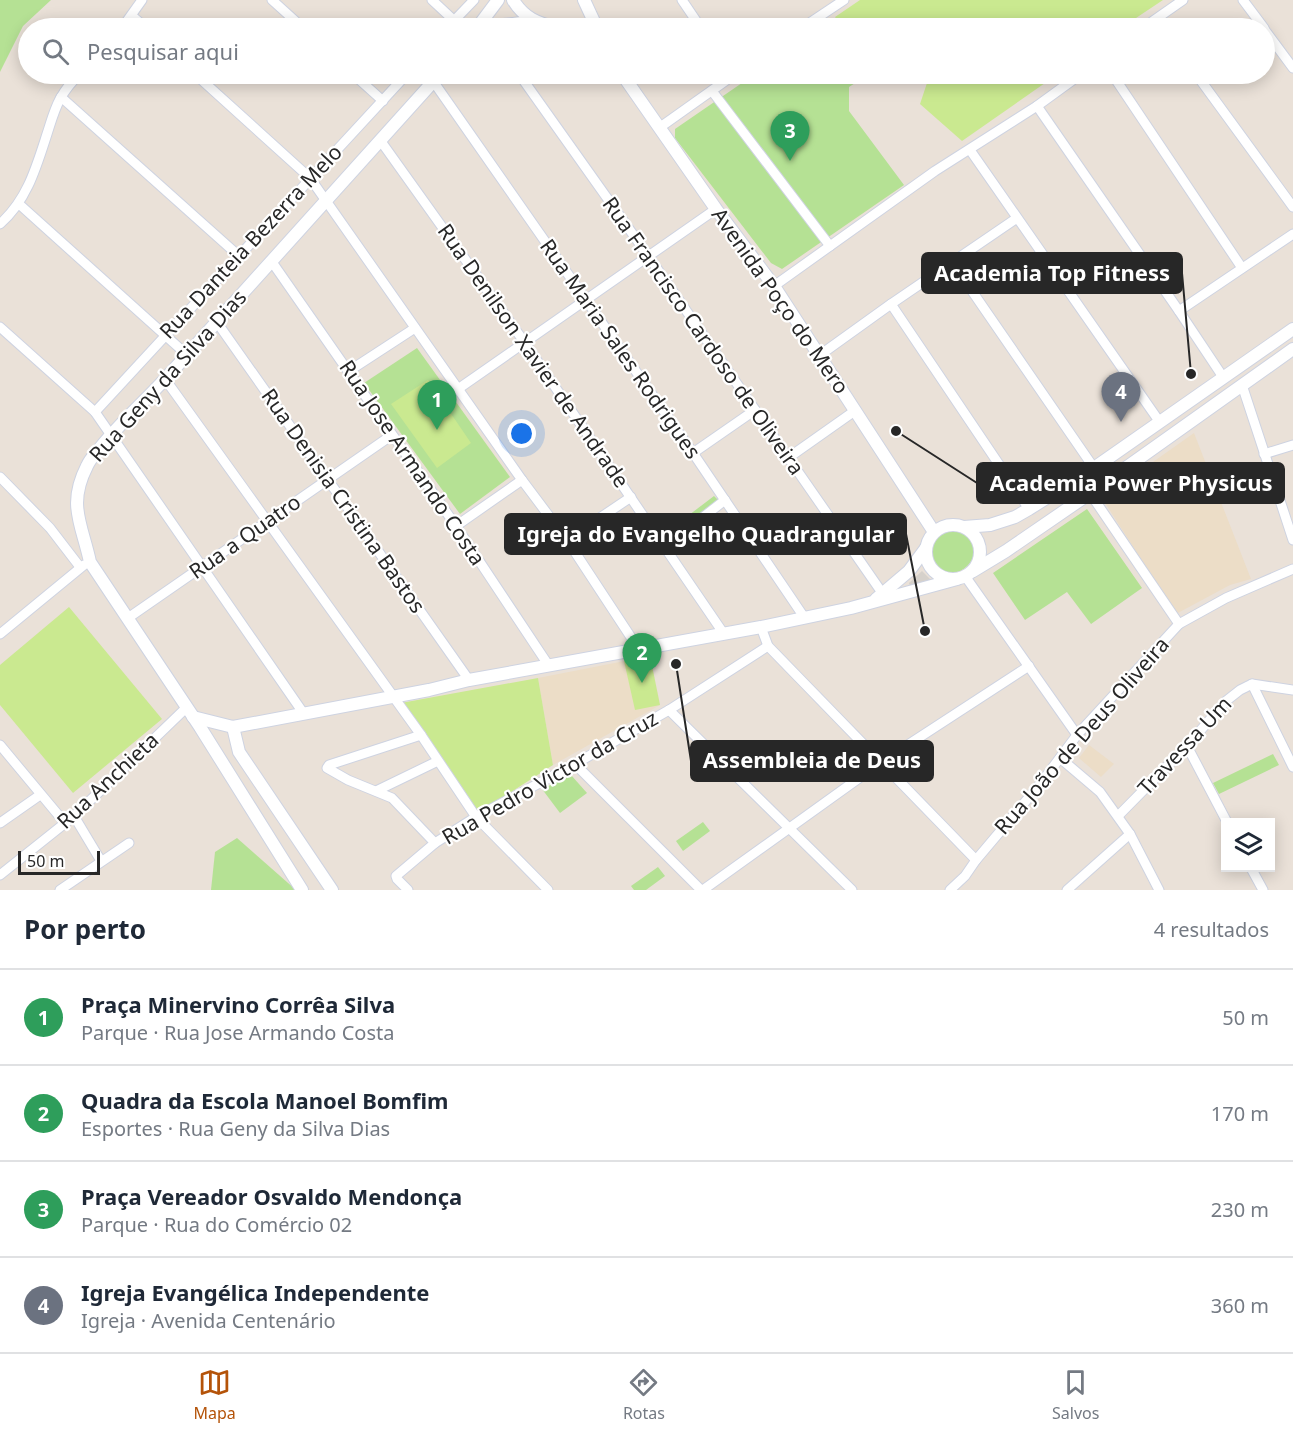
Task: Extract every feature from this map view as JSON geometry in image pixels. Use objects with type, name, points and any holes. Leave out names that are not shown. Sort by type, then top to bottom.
[{"type":"main road","points":[[484,18],[498,0]]},
{"type":"main road","points":[[513,0],[521,13],[531,18]]},
{"type":"main road","points":[[584,0],[592,18]]},
{"type":"main road","name":"Rua Geny da Silva Dias","points":[[302,890],[209,741],[128,618],[85,565],[85,540],[76,516],[76,499],[87,464],[111,434],[165,379],[272,262],[430,84]]},
{"type":"main road","name":"Avenida Poço do Mero","points":[[629,84],[716,209],[774,286],[934,532]]},
{"type":"main road","points":[[965,576],[940,576],[934,571],[926,557],[926,548],[934,532],[948,525],[990,525],[1029,510],[1094,468],[1293,329]]},
{"type":"main road","points":[[190,712],[233,727],[638,648],[761,627],[965,576],[1089,494],[1293,349]]},
{"type":"main road","points":[[1163,418],[1178,430]]},
{"type":"main road","points":[[964,526],[972,531],[980,546],[980,555],[965,576]]},
{"type":"main road","points":[[880,598],[909,571],[926,548]]},
{"type":"main road","points":[[233,727],[239,752],[332,890]]},
{"type":"street","points":[[134,18],[132,16],[142,0]]},
{"type":"street","points":[[272,0],[292,18]]},
{"type":"street","points":[[432,0],[452,18]]},
{"type":"street","points":[[456,18],[474,0]]},
{"type":"street","points":[[694,0],[683,3],[694,18]]},
{"type":"street","points":[[817,18],[844,0]]},
{"type":"street","points":[[1157,18],[1183,0]]},
{"type":"street","points":[[1243,0],[1256,18]]},
{"type":"street","points":[[1275,44],[1293,68]]},
{"type":"street","points":[[0,224],[20,204],[36,169],[55,108],[72,84]]},
{"type":"street","points":[[206,84],[310,178],[522,480],[567,540],[638,648]]},
{"type":"street","points":[[364,84],[383,101]]},
{"type":"street","name":"Rua Danteia Bezerra Melo","points":[[95,412],[398,84]]},
{"type":"street","name":"Rua Maria Sales Rodrigues","points":[[441,84],[804,617]]},
{"type":"street","name":"Rua Francisco Cardoso de Oliveira","points":[[526,84],[755,410],[880,598]]},
{"type":"street","points":[[659,128],[721,84]]},
{"type":"street","points":[[774,286],[935,171],[1067,84]]},
{"type":"street","points":[[1119,84],[1242,268]]},
{"type":"street","points":[[1203,84],[1293,207]]},
{"type":"street","points":[[712,91],[830,246]]},
{"type":"street","points":[[61,97],[239,256]]},
{"type":"street","points":[[1037,106],[1223,377]]},
{"type":"street","name":"Rua Denilson Xavier de Andrade","points":[[380,140],[525,343],[724,633]]},
{"type":"street","points":[[970,150],[1163,418]]},
{"type":"street","points":[[20,204],[186,354]]},
{"type":"street","points":[[458,389],[716,209]]},
{"type":"street","points":[[820,355],[1017,218]]},
{"type":"street","points":[[1179,311],[1293,234]]},
{"type":"street","name":"Rua Jose Armando Costa","points":[[272,262],[456,526],[549,666]]},
{"type":"street","points":[[952,262],[1094,468]]},
{"type":"street","points":[[891,304],[1029,510]]},
{"type":"street","name":"Rua Denisia Cristina Bastos","points":[[216,321],[470,680]]},
{"type":"street","points":[[0,327],[95,412],[304,714]]},
{"type":"street","points":[[349,371],[415,328]]},
{"type":"street","points":[[165,379],[421,735],[476,817],[548,890]]},
{"type":"street","points":[[1242,385],[1293,540]]},
{"type":"street","points":[[693,453],[755,410]]},
{"type":"street","points":[[788,458],[856,410]]},
{"type":"street","name":"Rua a Quatro","points":[[128,618],[392,435]]},
{"type":"street","points":[[1264,454],[1293,445]]},
{"type":"street","points":[[0,477],[85,565],[1,630]]},
{"type":"street","points":[[1079,477],[1179,624]]},
{"type":"street","points":[[456,526],[522,480]]},
{"type":"street","points":[[567,540],[631,496]]},
{"type":"street","points":[[666,546],[725,500]]},
{"type":"street","name":"Rua João de Deus Oliveira","points":[[950,890],[964,876],[1077,735],[1179,624],[1226,598],[1293,569]]},
{"type":"street","points":[[965,576],[1077,735]]},
{"type":"street","points":[[761,627],[768,646],[879,763],[976,860]]},
{"type":"street","name":"Rua Pedro Victor da Cruz","points":[[408,890],[396,876],[435,843],[476,817],[669,710],[768,646]]},
{"type":"street","points":[[575,764],[702,890],[879,763],[1029,666]]},
{"type":"street","points":[[1252,684],[1293,767]]},
{"type":"street","name":"Travessa Um","points":[[1118,816],[1187,746],[1226,701],[1240,690],[1252,684],[1293,690]]},
{"type":"street","points":[[669,710],[852,890]]},
{"type":"street","name":"Rua Anchieta","points":[[0,875],[74,816],[190,712]]},
{"type":"street","points":[[421,735],[329,765],[327,768],[332,773],[392,798],[435,843]]},
{"type":"street","points":[[0,745],[4,759],[65,823]]},
{"type":"street","points":[[1187,746],[1225,818]]},
{"type":"street","points":[[1060,758],[1094,785],[1118,816],[1159,890]]},
{"type":"street","points":[[376,791],[438,761]]},
{"type":"street","points":[[0,823],[40,795]]},
{"type":"street","points":[[74,816],[101,861]]},
{"type":"street","points":[[1067,890],[1130,834]]},
{"type":"street","points":[[60,890],[129,843]]},
{"type":"street","points":[[1254,872],[1263,890]]},
{"type":"shaded area","points":[[1194,433],[1251,579],[1230,585],[1176,614],[1102,498]]},
{"type":"shaded area","points":[[922,571],[931,580],[910,586],[909,583]]},
{"type":"shaded area","points":[[650,656],[660,705],[553,765],[538,678]]},
{"type":"shaded area","points":[[1089,745],[1114,764],[1101,777],[1079,758]]},
{"type":"green space","points":[[0,0],[51,0],[32,18],[18,18],[18,36],[0,72]]},
{"type":"green space","points":[[860,0],[1163,0],[1136,18],[835,17]]},
{"type":"green space","points":[[740,84],[854,84],[849,87],[849,111],[904,185],[782,269],[771,263],[675,138],[675,129]]},
{"type":"green space","points":[[927,84],[1044,84],[962,141],[920,104]]},
{"type":"green space","points":[[417,348],[510,477],[460,514],[364,383]]},
{"type":"green space","points":[[428,380],[471,443],[437,468],[391,404]]},
{"type":"green space","points":[[714,496],[718,500],[666,541],[664,534]]},
{"type":"green space","points":[[1087,509],[1142,588],[1091,624],[1067,592],[1025,620],[993,573]]},
{"type":"green space","points":[[950,528],[965,533],[974,551],[966,567],[950,573],[934,565],[930,548],[939,532]]},
{"type":"green space","points":[[69,607],[162,719],[73,793],[0,705],[0,665]]},
{"type":"green space","points":[[650,656],[660,705],[635,710],[624,661]]},
{"type":"green space","points":[[538,678],[553,765],[472,817],[401,703]]},
{"type":"green space","points":[[1273,754],[1279,765],[1219,794],[1213,783]]},
{"type":"green space","points":[[571,775],[587,793],[560,813],[542,789]]},
{"type":"green space","points":[[703,822],[710,831],[683,851],[676,841]]},
{"type":"green space","points":[[237,838],[296,890],[211,890],[215,852]]},
{"type":"green space","points":[[658,867],[665,876],[646,890],[634,890],[631,886]]},
{"type":"place","name":"Praça Vereador Osvaldo Mendonça","points":[[790,161]]},
{"type":"place","name":"Academia Top Fitness","points":[[1191,374]]},
{"type":"place","name":"Igreja Evangélica Independente","points":[[1121,422]]},
{"type":"place","name":"Praça Minervino Corrêa Silva","points":[[437,430]]},
{"type":"place","name":"Academia Power Physicus","points":[[896,431]]},
{"type":"place","name":"Igreja do Evangelho Quadrangular","points":[[925,631]]},
{"type":"place","name":"Assembleia de Deus","points":[[676,664]]},
{"type":"place","name":"Quadra da Escola Manoel Bomfim","points":[[642,683]]}]
